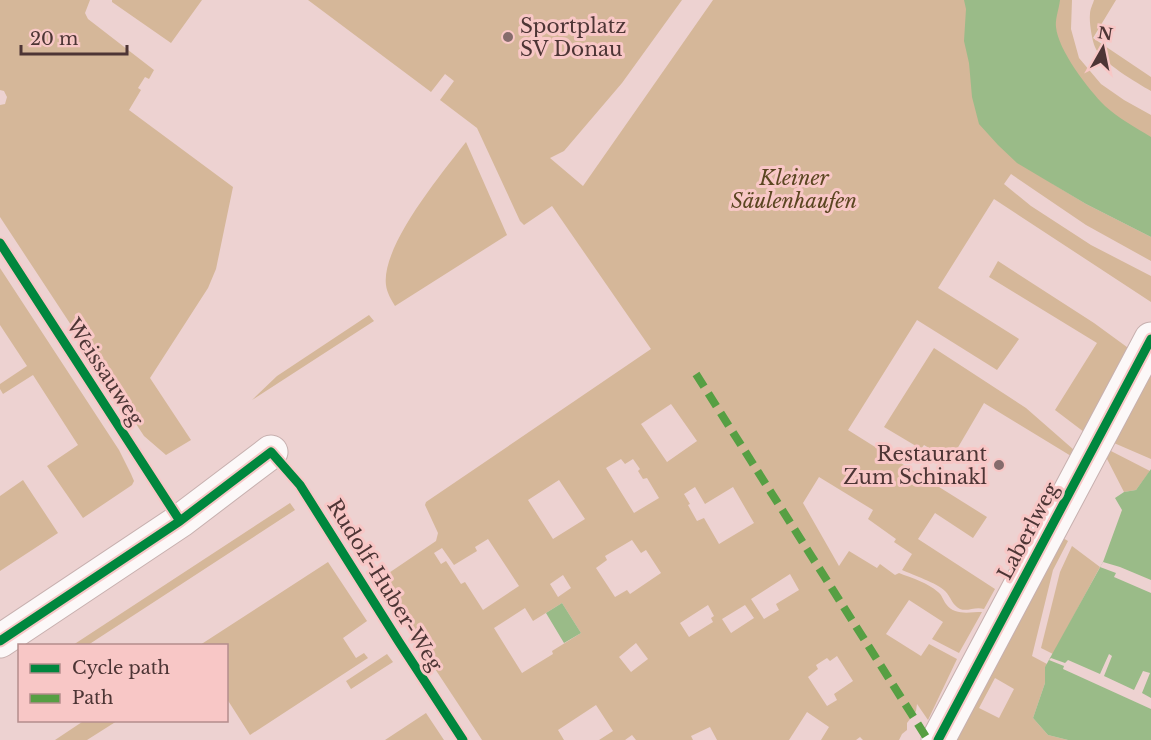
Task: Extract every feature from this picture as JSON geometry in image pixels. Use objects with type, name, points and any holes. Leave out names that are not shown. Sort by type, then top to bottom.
[{"type":"street","name":"Laberlweg","points":[[938,740],[1151,339]]},
{"type":"street","points":[[0,641],[180,521],[271,452]]},
{"type":"green space","points":[[0,0],[90,0],[85,13],[88,19],[154,70],[149,79],[145,77],[138,88],[141,90],[129,110],[233,187],[216,269],[208,288],[150,378],[191,440],[166,455],[144,436],[0,217],[0,105],[5,104],[7,97],[4,91],[0,90]]},
{"type":"green space","points":[[112,0],[202,0],[171,43]]},
{"type":"green space","name":"Kleiner Säulenhaufen","points":[[308,0],[682,0],[622,83],[564,151],[550,158],[583,186],[713,0],[985,0],[1024,153],[1053,184],[1086,204],[1151,237],[1151,261],[1086,225],[1011,174],[1004,184],[1031,206],[1091,245],[1151,276],[1151,302],[994,199],[938,288],[1019,339],[997,370],[917,320],[848,430],[987,517],[973,538],[935,513],[918,539],[995,589],[984,609],[960,609],[941,588],[902,570],[912,554],[894,542],[896,539],[868,519],[873,510],[819,477],[803,503],[839,566],[849,551],[877,568],[880,564],[895,575],[899,573],[930,586],[954,610],[982,612],[959,653],[932,639],[943,622],[909,600],[886,634],[921,656],[929,644],[957,659],[928,720],[917,704],[916,711],[907,723],[907,730],[899,740],[863,740],[860,737],[856,740],[821,740],[829,727],[807,712],[789,740],[717,740],[710,727],[691,736],[693,740],[636,740],[632,735],[625,740],[599,740],[613,731],[596,705],[558,730],[564,740],[482,740],[377,581],[436,541],[438,533],[425,505],[426,502],[651,349],[552,206],[524,225],[520,221],[477,128],[440,100],[454,81],[445,74],[431,92]],"holes":[[[671,404],[697,441],[667,462],[641,424]],[[621,459],[625,464],[633,459],[643,479],[647,478],[659,498],[634,513],[606,468]],[[559,480],[585,519],[553,539],[528,500]],[[695,487],[705,504],[733,487],[754,523],[719,544],[704,518],[697,521],[688,505],[690,504],[684,494]],[[488,539],[519,586],[483,610],[465,582],[461,584],[446,561],[441,564],[434,553],[442,548],[454,565],[477,551],[475,547]],[[632,540],[641,553],[646,550],[661,573],[630,594],[627,590],[615,597],[596,568],[607,560],[605,556]],[[790,574],[799,590],[776,604],[779,610],[764,619],[751,599]],[[563,575],[571,588],[558,597],[550,584]],[[562,603],[581,633],[522,673],[494,628],[525,608],[533,621]],[[708,605],[714,616],[711,618],[713,622],[689,637],[680,623]],[[745,605],[754,618],[731,633],[722,619]],[[636,643],[648,659],[631,672],[619,657]],[[837,656],[853,681],[834,694],[837,700],[827,706],[808,677],[818,669],[816,665],[827,658],[830,661]]]},
{"type":"green space","points":[[1039,0],[1072,0],[1071,29],[1079,58],[1101,84],[1151,115],[1151,155],[1072,80]]},
{"type":"green space","points":[[1094,0],[1116,0],[1093,38],[1151,77],[1151,91],[1120,72],[1104,59],[1095,47],[1093,40],[1090,22]]},
{"type":"green space","points":[[466,142],[507,235],[395,306],[386,285],[387,269],[393,251],[415,210]]},
{"type":"green space","points":[[998,261],[1094,323],[1131,350],[1084,432],[1055,410],[1097,343],[989,277]]},
{"type":"green space","points":[[0,268],[119,450],[134,481],[132,485],[83,518],[47,466],[78,445],[33,375],[3,394],[0,389],[0,384],[27,366],[0,325]]},
{"type":"green space","points":[[369,315],[374,321],[252,400],[277,376]]},
{"type":"green space","points":[[934,348],[1026,408],[1074,450],[1071,456],[984,403],[950,461],[924,445],[921,449],[884,427]]},
{"type":"green space","points":[[1151,373],[1151,459],[1114,443]]},
{"type":"green space","points":[[1109,450],[1150,471],[1136,490],[1124,492],[1106,457]]},
{"type":"green space","points":[[23,480],[58,533],[0,571],[0,496]]},
{"type":"green space","points":[[290,503],[295,510],[90,644],[75,644]]},
{"type":"green space","points":[[1063,538],[1068,541],[1053,570],[1032,656],[1047,664],[1045,683],[1033,718],[1048,735],[1068,740],[956,740]],"holes":[[[995,678],[1014,689],[999,718],[979,708]]]},
{"type":"green space","points":[[1072,546],[1100,567],[1053,654],[1041,648],[1060,572]]},
{"type":"green space","points":[[328,562],[367,621],[343,638],[356,658],[364,653],[368,658],[250,735],[228,701],[228,644],[202,644]]},
{"type":"green space","points":[[387,654],[393,662],[351,689],[346,681]]},
{"type":"green space","points":[[426,713],[444,740],[385,740]]},
{"type":"green space","points":[[82,722],[115,722],[87,740],[55,740]]},
{"type":"shaded area","points":[[964,0],[1060,0],[1056,24],[1058,36],[1075,69],[1105,106],[1151,137],[1151,237],[1086,204],[1017,163],[979,124],[972,97],[969,63],[964,41],[966,9]]},
{"type":"shaded area","points":[[1151,469],[1151,740],[1068,740],[1048,735],[1033,718],[1045,683],[1045,667],[1103,562],[1122,510],[1115,498],[1124,492],[1136,490]]},
{"type":"shaded area","points":[[562,603],[581,633],[564,643],[546,613]]},
{"type":"pier","points":[[1103,562],[1151,580],[1151,593],[1114,577],[1116,573],[1100,567]]},
{"type":"pier","points":[[1109,654],[1112,656],[1104,676],[1134,690],[1143,671],[1150,673],[1142,693],[1151,698],[1151,709],[1063,669],[1064,666],[1049,660],[1051,658],[1065,663],[1068,660],[1100,674]]},
{"type":"marked path","points":[[696,374],[928,740]]},
{"type":"cycle path","name":"Weissauweg","points":[[0,243],[180,521]]},
{"type":"cycle path","points":[[938,740],[1151,339]]},
{"type":"cycle path","name":"Rudolf-Huber-Weg","points":[[0,641],[180,521],[271,452],[300,485],[463,740]]},
{"type":"place","name":"Sportplatz SV Donau","points":[[508,37]]},
{"type":"place","name":"Restaurant Zum Schinakl","points":[[999,465]]}]
